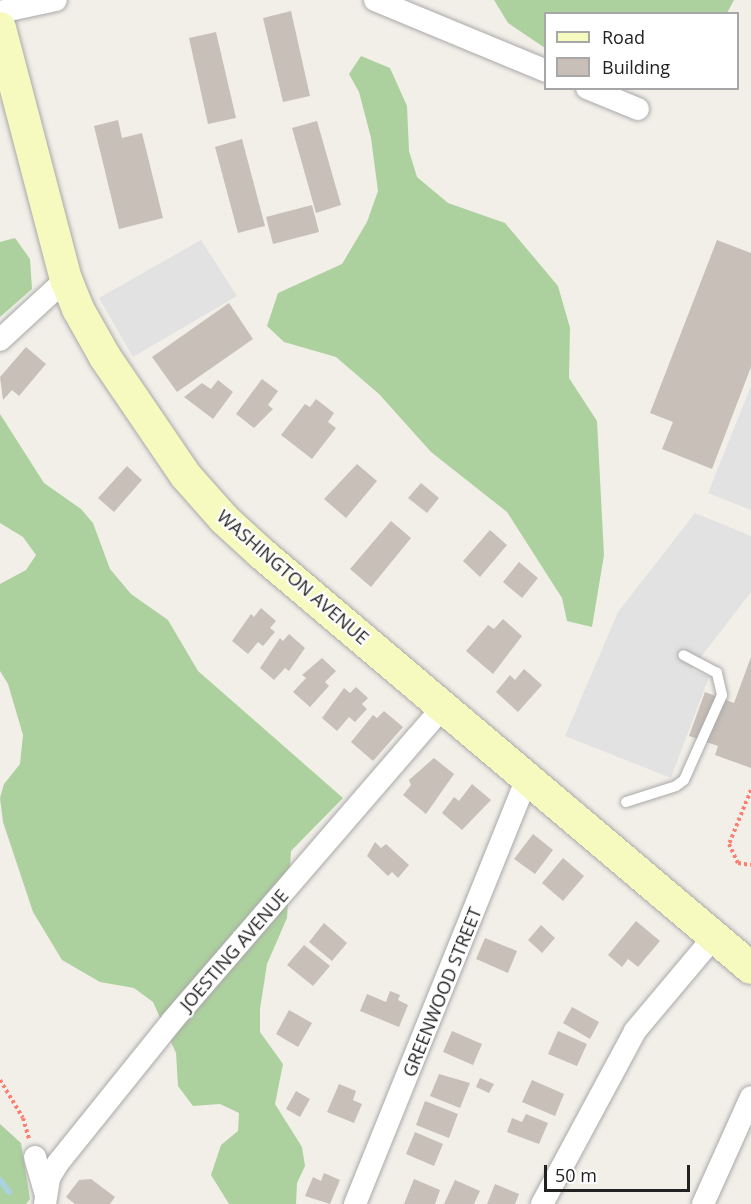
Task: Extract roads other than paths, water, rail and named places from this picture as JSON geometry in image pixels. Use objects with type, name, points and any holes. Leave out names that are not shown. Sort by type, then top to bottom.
[{"type":"main road","name":"WASHINGTON AVENUE","points":[[0,28],[66,279],[105,357],[186,476],[224,519],[751,968]]},
{"type":"street","points":[[0,12],[56,0]]},
{"type":"street","points":[[375,0],[544,70]]},
{"type":"street","points":[[592,90],[638,109]]},
{"type":"street","points":[[0,340],[66,279]]},
{"type":"street","name":"JOESTING AVENUE","points":[[45,1199],[58,1163],[172,1021],[443,707]]},
{"type":"street","name":"GREENWOOD STREET","points":[[355,1204],[527,778]]},
{"type":"street","points":[[542,1204],[630,1039],[714,937]]},
{"type":"street","points":[[703,1204],[751,1097]]},
{"type":"street","points":[[35,1157],[45,1199]]},
{"type":"lane","points":[[626,802],[676,786],[684,780],[722,695],[717,673],[683,655]]},
{"type":"waterway","points":[[0,1180],[9,1192]]}]
